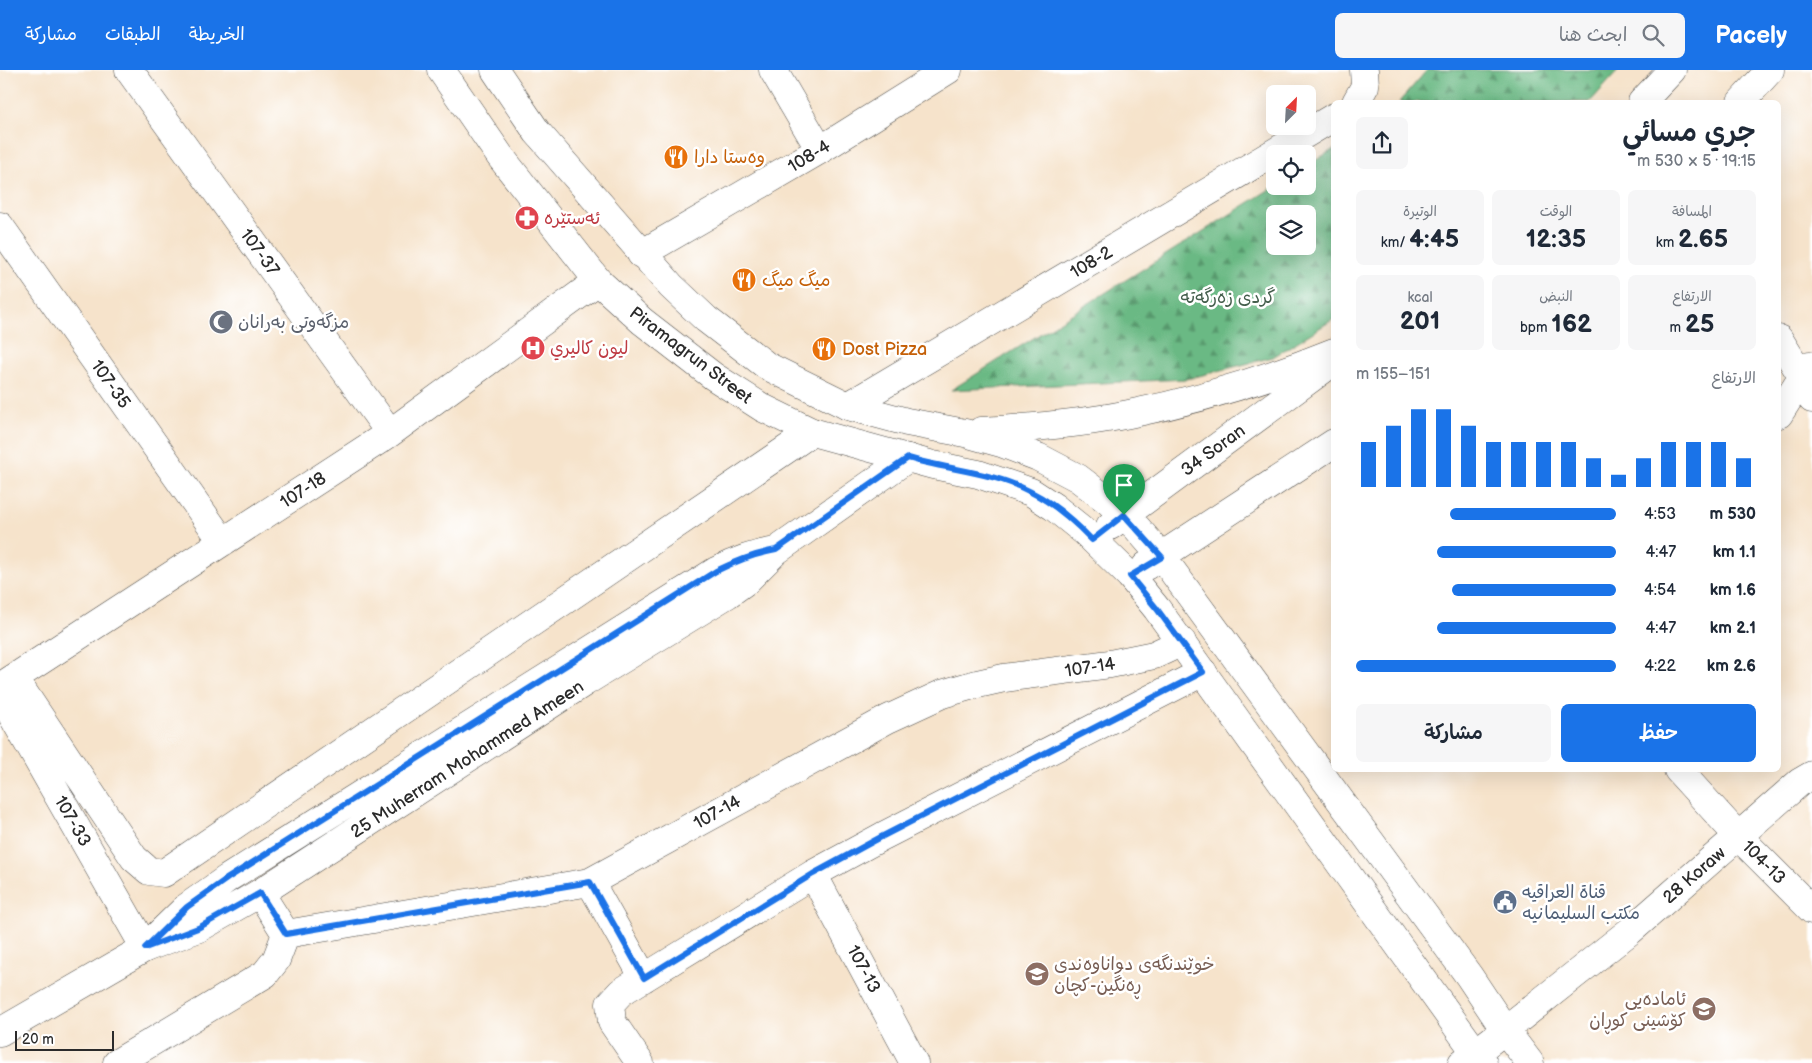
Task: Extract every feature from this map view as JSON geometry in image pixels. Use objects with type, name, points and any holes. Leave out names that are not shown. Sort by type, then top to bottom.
[{"type":"street","name":"107-37","points":[[129,70],[390,433]]},
{"type":"street","name":"Piramagrun Street","points":[[441,70],[500,156],[598,280],[642,321],[713,376],[762,408],[812,432],[933,465],[978,474],[1031,492],[1054,507],[1130,576],[1182,642],[1474,1060]]},
{"type":"street","name":"Piramagrun Street","points":[[495,70],[537,132],[670,286],[730,338],[767,366],[848,406],[907,422],[1001,442],[1038,456],[1078,478],[1124,515],[1162,557],[1470,976],[1505,1030],[1530,1063]]},
{"type":"street","points":[[773,70],[820,150]]},
{"type":"street","name":"108-4","points":[[641,254],[820,150],[948,70]]},
{"type":"street","points":[[1644,100],[1672,70]]},
{"type":"street","points":[[1743,100],[1770,70]]},
{"type":"street","name":"108-2","points":[[848,406],[1331,119]]},
{"type":"street","name":"107-35","points":[[0,226],[222,542]]},
{"type":"street","name":"107-18","points":[[5,686],[390,433],[598,280]]},
{"type":"street","points":[[1781,342],[1809,379],[1781,412]]},
{"type":"street","points":[[965,433],[1046,427],[1128,414],[1208,396],[1286,371],[1331,353]]},
{"type":"street","name":"34 Soran","points":[[1092,540],[1331,363]]},
{"type":"street","points":[[5,686],[134,858],[149,871],[164,872],[812,432]]},
{"type":"street","points":[[1130,576],[1162,557],[1331,445]]},
{"type":"street","name":"25 Muherram Mohammed Ameen","points":[[0,1032],[145,948],[198,928],[260,893],[585,682],[728,594],[751,576],[776,550],[908,458]]},
{"type":"street","name":"25 Muherram Mohammed Ameen","points":[[145,948],[187,907],[214,888],[514,698],[716,571],[737,560],[776,550]]},
{"type":"street","name":"107-14","points":[[286,934],[590,882],[888,719],[942,694],[973,684],[1004,678],[1110,664],[1154,655],[1182,642]]},
{"type":"street","points":[[635,1061],[612,1022],[610,1004],[621,992],[813,874],[892,831],[1203,672]]},
{"type":"street","name":"107-33","points":[[5,686],[145,948]]},
{"type":"street","name":"104-13","points":[[1680,772],[1738,836],[1812,910]]},
{"type":"street","name":"28 Koraw","points":[[1474,1060],[1505,1030],[1630,931],[1800,782],[1812,775]]},
{"type":"street","name":"107-13","points":[[813,874],[914,1063]]},
{"type":"street","points":[[590,882],[644,978]]},
{"type":"street","points":[[117,1063],[265,974],[276,960],[286,934],[260,893]]},
{"type":"green space","points":[[1427,70],[1619,70],[1592,100],[1401,100]]},
{"type":"green space","name":"گردی زەرگەتە","points":[[1331,151],[1331,321],[1273,357],[1187,379],[951,390],[1266,192],[1266,195],[1316,195],[1316,160]]},
{"type":"place","name":"وەستا دارا","points":[[676,157]]},
{"type":"place","name":"ئەستێرە","points":[[527,218]]},
{"type":"place","name":"میگ میگ","points":[[744,280]]},
{"type":"place","name":"مزگەوتی بەرانان","points":[[221,322]]},
{"type":"place","name":"ليون كاليري","points":[[533,348]]},
{"type":"place","name":"Dost Pizza","points":[[824,349]]},
{"type":"place","name":"قناة العراقيه مكتب السليمانيه","points":[[1505,902]]},
{"type":"place","name":"خوێندنگەی دواناوەندی ڕەنگین-کچان","points":[[1037,974]]},
{"type":"place","name":"ئامادەیی کۆشینی کوڕان","points":[[1704,1009]]},
{"type":"route","points":[[908,458],[978,474],[1031,492],[1054,507],[1092,540],[1124,515],[1162,557],[1130,576],[1157,609],[1203,672],[883,836],[813,874],[644,978],[590,882],[286,934],[260,893],[198,928],[145,948],[187,907],[228,878],[716,571],[737,560],[776,550],[908,458]]}]
